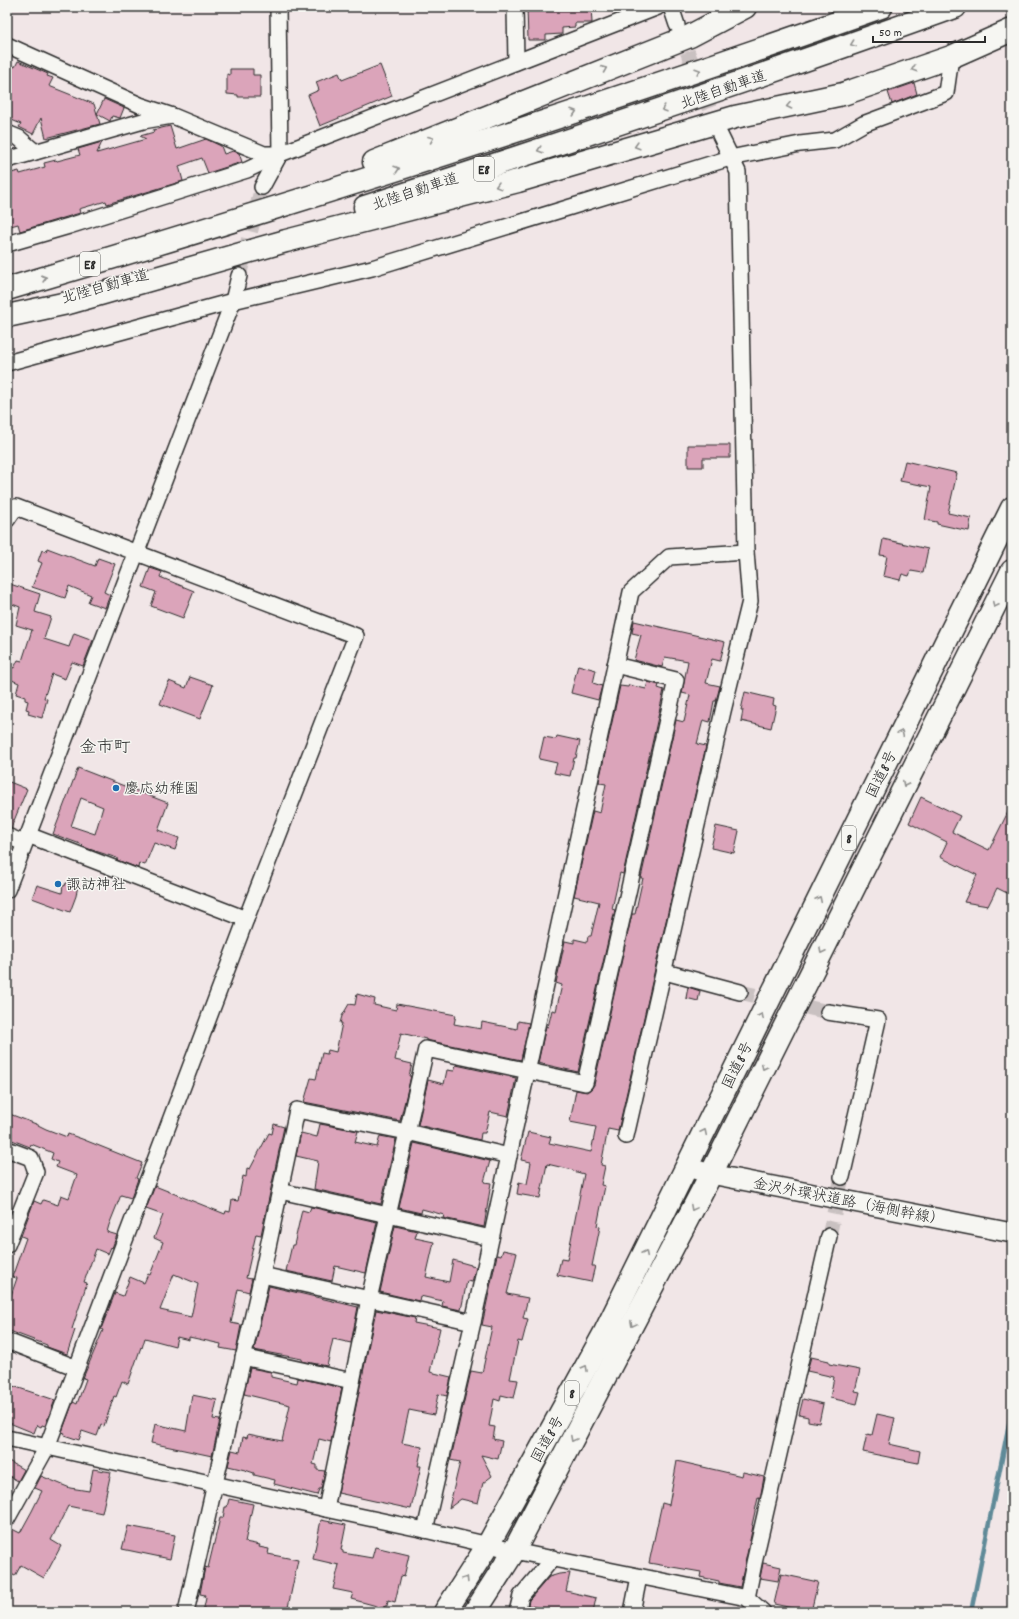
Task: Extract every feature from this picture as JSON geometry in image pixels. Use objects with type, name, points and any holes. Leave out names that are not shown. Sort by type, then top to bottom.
[{"type":"highway","points":[[173,240],[362,167],[690,36],[745,7]]},
{"type":"highway","name":"北陸自動車道","points":[[7,289],[173,240],[552,119],[737,58],[881,7]]},
{"type":"highway","name":"北陸自動車道","points":[[7,316],[238,246],[558,145],[744,82],[955,7]]},
{"type":"highway","points":[[7,316],[72,302],[286,241],[518,181],[735,117],[843,94],[951,57],[1012,30]]},
{"type":"highway","points":[[951,57],[1012,43]]},
{"type":"highway","name":"国道8号","points":[[445,1612],[488,1545],[604,1334],[1012,508]]},
{"type":"highway","name":"国道8号","points":[[475,1612],[514,1551],[711,1174],[1012,571]]},
{"type":"main road","name":"金沢外環状道路（海側幹線）","points":[[687,1168],[1012,1233]]},
{"type":"street","points":[[262,187],[280,154],[278,7]]},
{"type":"street","points":[[515,7],[516,62]]},
{"type":"street","points":[[7,244],[247,170],[280,154],[658,7]]},
{"type":"street","points":[[671,7],[677,25]]},
{"type":"street","points":[[7,45],[140,105],[173,116],[264,154],[280,154]]},
{"type":"street","points":[[7,363],[233,301],[372,268],[730,158],[800,144],[835,140],[863,124],[946,92],[951,57]]},
{"type":"street","points":[[7,160],[143,121],[173,116]]},
{"type":"street","points":[[7,133],[19,138],[35,152]]},
{"type":"street","points":[[626,1136],[661,981],[665,972],[723,712],[750,601],[746,552],[738,172],[720,135]]},
{"type":"street","points":[[7,890],[233,301],[239,276]]},
{"type":"street","points":[[7,520],[16,507],[356,636],[246,919],[47,1448],[7,1519]]},
{"type":"street","points":[[425,1530],[473,1322],[631,592],[670,557],[746,552]]},
{"type":"street","points":[[326,1509],[369,1299],[426,1049],[527,1072],[585,1083],[676,680],[615,665]]},
{"type":"street","points":[[7,836],[26,839],[246,919]]},
{"type":"street","points":[[665,972],[740,992]]},
{"type":"street","points":[[828,1012],[878,1020],[842,1177]]},
{"type":"street","points":[[186,1612],[262,1275],[297,1110],[407,1132],[509,1156]]},
{"type":"street","points":[[7,1149],[31,1158],[36,1172],[7,1245]]},
{"type":"street","points":[[280,1191],[491,1238]]},
{"type":"street","points":[[747,1598],[829,1236]]},
{"type":"street","points":[[262,1275],[473,1322]]},
{"type":"street","points":[[7,1341],[77,1368]]},
{"type":"street","points":[[243,1357],[352,1381]]},
{"type":"street","points":[[7,1438],[514,1551],[747,1598],[763,1612]]},
{"type":"street","points":[[517,1612],[521,1596],[553,1558]]},
{"type":"street","points":[[632,1612],[639,1577]]},
{"type":"building","points":[[527,7],[591,7],[592,23],[575,23],[575,27],[562,28],[562,34],[546,35],[546,40],[528,40]]},
{"type":"building","points":[[18,61],[48,74],[47,76],[53,78],[49,86],[94,104],[100,124],[46,138],[41,118],[33,134],[19,127],[21,124],[7,118],[7,73],[10,65],[15,67]]},
{"type":"building","points":[[380,65],[392,96],[320,126],[308,95],[319,90],[316,82],[339,73],[342,80]]},
{"type":"building","points":[[230,69],[253,69],[253,75],[260,75],[260,97],[238,97],[238,95],[227,94],[227,74],[230,75]]},
{"type":"building","points":[[914,83],[917,94],[892,104],[888,92]]},
{"type":"building","points":[[104,99],[124,108],[120,118],[112,116],[110,121],[97,114]]},
{"type":"building","points":[[170,126],[177,149],[206,139],[221,146],[224,154],[233,151],[239,153],[242,162],[208,173],[202,158],[179,166],[183,181],[107,204],[106,201],[79,209],[80,213],[20,231],[18,224],[7,227],[7,174],[19,171],[20,174],[45,167],[44,163],[80,155],[78,149],[102,142],[97,153],[146,139],[140,136],[154,132],[153,130]]},
{"type":"building","points":[[688,445],[730,445],[730,458],[703,458],[703,467],[688,467]]},
{"type":"building","points":[[905,461],[957,473],[948,513],[971,518],[969,531],[925,520],[931,487],[900,481]]},
{"type":"building","points":[[883,539],[928,549],[923,573],[911,571],[909,576],[902,574],[900,580],[883,576],[887,556],[880,555]]},
{"type":"building","points":[[47,548],[95,566],[98,558],[115,564],[104,592],[110,595],[105,608],[88,602],[91,595],[69,586],[65,598],[32,587],[42,563],[38,561],[42,550],[46,552]]},
{"type":"building","points":[[150,568],[162,572],[160,577],[194,591],[183,618],[151,606],[156,592],[143,587]]},
{"type":"building","points":[[7,583],[40,594],[35,612],[51,617],[44,639],[69,647],[74,633],[93,640],[83,666],[72,662],[65,679],[52,674],[44,698],[47,699],[42,718],[28,714],[29,710],[26,709],[28,701],[25,700],[25,697],[16,694],[19,683],[7,678],[7,665],[14,668],[18,660],[22,661],[32,630],[16,625],[20,607],[7,602]]},
{"type":"building","points":[[634,621],[725,642],[720,661],[712,659],[706,683],[720,686],[716,701],[714,701],[710,722],[703,720],[697,744],[706,746],[618,1131],[608,1129],[601,1165],[605,1166],[601,1185],[605,1186],[597,1226],[600,1227],[592,1266],[595,1266],[591,1282],[557,1275],[561,1259],[567,1260],[584,1174],[547,1164],[540,1198],[517,1194],[519,1182],[527,1184],[531,1162],[521,1160],[528,1132],[551,1137],[549,1143],[591,1152],[596,1127],[570,1122],[576,1090],[587,1092],[594,1085],[632,914],[635,914],[643,878],[641,878],[676,720],[684,722],[690,695],[682,693],[688,661],[665,657],[662,667],[634,660],[641,635],[632,633]]},
{"type":"building","points":[[578,665],[596,670],[593,683],[602,686],[598,700],[571,693]]},
{"type":"building","points":[[190,677],[213,685],[200,719],[160,704],[169,681],[186,688]]},
{"type":"building","points":[[648,682],[659,685],[658,688],[664,690],[623,874],[620,873],[612,909],[615,910],[578,1072],[538,1063],[546,1026],[548,1027],[552,1010],[556,1011],[562,985],[556,983],[565,941],[574,943],[574,939],[587,942],[588,936],[591,936],[599,902],[574,896],[593,811],[600,813],[606,784],[600,783],[599,781],[620,686],[628,687],[629,685],[646,689]]},
{"type":"building","points":[[745,692],[774,699],[773,705],[776,706],[771,728],[741,721],[743,710],[741,710]]},
{"type":"building","points":[[557,736],[580,741],[570,776],[554,773],[557,763],[539,759],[544,737],[556,739]]},
{"type":"building","points":[[78,768],[168,803],[158,830],[179,838],[175,850],[154,843],[145,865],[139,863],[138,868],[117,860],[117,858],[89,849],[82,846],[83,845],[53,834]],"holes":[[[81,798],[103,807],[95,834],[71,826]]]},
{"type":"building","points":[[7,781],[27,789],[11,828],[7,827]]},
{"type":"building","points":[[921,797],[960,816],[952,832],[989,850],[1012,804],[1012,871],[1007,893],[997,888],[988,906],[964,902],[977,875],[940,857],[947,842],[909,823]]},
{"type":"building","points":[[716,826],[739,831],[734,853],[711,848]]},
{"type":"building","points":[[66,883],[78,885],[76,896],[70,912],[32,898],[37,885],[62,893],[63,885],[65,886]]},
{"type":"building","points":[[688,987],[700,991],[698,1001],[686,998]]},
{"type":"building","points":[[357,994],[375,999],[374,1005],[396,1010],[397,1004],[456,1015],[454,1024],[481,1029],[482,1022],[517,1029],[518,1021],[529,1023],[521,1060],[426,1040],[401,1033],[395,1060],[412,1064],[409,1076],[411,1076],[400,1121],[304,1102],[311,1078],[316,1079],[322,1053],[327,1054],[328,1050],[336,1052],[342,1016],[349,1004],[355,1005]]},
{"type":"building","points":[[456,1065],[516,1078],[508,1116],[490,1112],[485,1133],[481,1133],[480,1140],[418,1125],[428,1080],[444,1084],[447,1070],[454,1071]]},
{"type":"building","points":[[7,1113],[67,1137],[68,1134],[82,1139],[142,1163],[136,1178],[138,1179],[131,1198],[121,1195],[109,1225],[107,1232],[117,1235],[112,1248],[111,1247],[108,1254],[96,1249],[84,1282],[87,1283],[72,1329],[75,1330],[67,1354],[7,1330],[7,1307],[17,1278],[12,1277],[26,1238],[21,1236],[34,1201],[41,1204],[43,1200],[58,1205],[61,1195],[69,1198],[77,1175],[56,1167],[58,1162],[51,1159],[53,1153],[31,1144],[30,1147],[7,1138]]},
{"type":"building","points":[[274,1124],[284,1127],[261,1235],[256,1234],[246,1278],[252,1279],[249,1292],[238,1289],[231,1323],[241,1325],[236,1351],[220,1348],[221,1344],[189,1337],[189,1340],[177,1337],[175,1346],[145,1338],[128,1384],[122,1381],[116,1397],[114,1396],[104,1426],[101,1425],[97,1436],[82,1431],[79,1440],[64,1435],[65,1433],[62,1432],[73,1402],[77,1404],[86,1379],[83,1378],[103,1330],[101,1329],[115,1293],[123,1296],[130,1277],[144,1283],[148,1274],[150,1275],[163,1242],[154,1238],[163,1215],[146,1209],[155,1186],[225,1214],[226,1211],[230,1212],[232,1200],[238,1201],[243,1176],[246,1177],[247,1168],[250,1169],[269,1133],[272,1134]],"holes":[[[174,1274],[198,1284],[191,1317],[160,1310]]]},
{"type":"building","points":[[320,1124],[358,1131],[355,1142],[377,1147],[380,1136],[396,1139],[381,1204],[314,1189],[318,1161],[296,1156],[301,1133],[317,1137]]},
{"type":"building","points":[[414,1143],[490,1161],[484,1182],[491,1183],[484,1227],[443,1218],[444,1215],[422,1209],[421,1213],[399,1208]]},
{"type":"building","points":[[311,1207],[377,1222],[366,1273],[335,1266],[332,1281],[286,1271],[302,1210],[309,1212]]},
{"type":"building","points":[[395,1226],[417,1231],[415,1238],[434,1242],[426,1277],[449,1282],[453,1260],[476,1267],[472,1282],[467,1281],[461,1310],[442,1306],[443,1301],[420,1296],[419,1301],[380,1292]]},
{"type":"building","points":[[503,1250],[517,1253],[507,1294],[528,1298],[523,1318],[528,1319],[522,1342],[518,1341],[510,1379],[518,1380],[514,1398],[501,1395],[500,1401],[494,1399],[489,1426],[495,1427],[493,1439],[502,1441],[498,1459],[481,1455],[492,1476],[483,1483],[478,1503],[461,1499],[449,1508],[460,1462],[450,1460],[471,1371],[482,1373],[492,1327],[482,1325],[497,1255],[501,1256]]},
{"type":"building","points":[[269,1286],[358,1307],[351,1343],[333,1339],[327,1366],[302,1361],[302,1359],[254,1350]]},
{"type":"building","points":[[376,1310],[415,1318],[414,1323],[440,1328],[430,1372],[451,1377],[447,1396],[438,1394],[434,1415],[409,1410],[402,1443],[422,1447],[418,1466],[421,1466],[411,1509],[338,1493]]},
{"type":"building","points":[[811,1357],[829,1361],[829,1364],[860,1370],[855,1391],[860,1392],[857,1404],[830,1398],[834,1377],[807,1371]]},
{"type":"building","points":[[250,1368],[271,1372],[271,1377],[297,1383],[298,1378],[342,1388],[331,1442],[319,1439],[313,1464],[317,1465],[317,1470],[325,1471],[321,1489],[319,1489],[317,1495],[274,1484],[275,1480],[254,1475],[254,1473],[228,1466],[232,1450],[240,1452],[243,1437],[247,1438],[248,1434],[282,1441],[290,1405],[244,1394]]},
{"type":"building","points":[[7,1384],[55,1400],[45,1426],[42,1425],[41,1427],[37,1425],[34,1433],[7,1422]]},
{"type":"building","points":[[192,1395],[217,1400],[213,1419],[220,1420],[212,1456],[151,1443],[155,1424],[186,1431]]},
{"type":"building","points":[[803,1399],[823,1404],[819,1423],[808,1421],[808,1417],[799,1415]]},
{"type":"building","points":[[877,1414],[895,1418],[889,1444],[920,1451],[918,1463],[863,1452],[867,1434],[872,1435]]},
{"type":"building","points":[[7,1460],[24,1470],[18,1481],[7,1475]]},
{"type":"building","points":[[677,1461],[742,1476],[743,1472],[764,1477],[760,1499],[758,1498],[752,1525],[740,1587],[719,1583],[719,1581],[700,1577],[701,1572],[649,1563],[662,1503],[669,1505]]},
{"type":"building","points":[[93,1469],[111,1472],[102,1513],[68,1506],[51,1540],[61,1546],[44,1578],[21,1565],[15,1576],[7,1572],[7,1538],[12,1529],[20,1533],[42,1491],[35,1488],[41,1476],[70,1488],[89,1491]]},
{"type":"building","points":[[229,1499],[253,1504],[245,1542],[260,1545],[259,1547],[269,1549],[268,1554],[298,1560],[287,1612],[203,1612],[206,1598],[204,1597],[205,1595],[200,1594],[205,1567],[208,1568],[220,1518],[223,1518],[225,1507],[227,1507]]},
{"type":"building","points":[[321,1520],[346,1525],[341,1550],[343,1553],[372,1558],[375,1547],[409,1555],[404,1577],[401,1576],[395,1602],[388,1600],[387,1606],[384,1608],[351,1599],[353,1593],[333,1589],[339,1565],[313,1559]]},
{"type":"building","points":[[128,1526],[175,1535],[170,1559],[122,1549]]},
{"type":"building","points":[[763,1563],[781,1567],[778,1581],[760,1578]]},
{"type":"building","points":[[570,1573],[566,1591],[596,1598],[593,1612],[554,1612],[528,1605],[529,1600],[549,1577]]},
{"type":"building","points":[[781,1574],[818,1582],[811,1612],[774,1604]]},
{"type":"waterway","points":[[971,1612],[1012,1409]]},
{"type":"tunnel","points":[[679,30],[718,131]]},
{"type":"tunnel","points":[[239,276],[262,187]]},
{"type":"tunnel","points":[[740,992],[828,1012]]},
{"type":"tunnel","points":[[829,1236],[842,1177]]},
{"type":"place","name":"慶応幼稚園","points":[[116,788]]},
{"type":"place","name":"諏訪神社","points":[[58,884]]},
{"type":"district","name":"金市町","points":[[105,746]]}]
